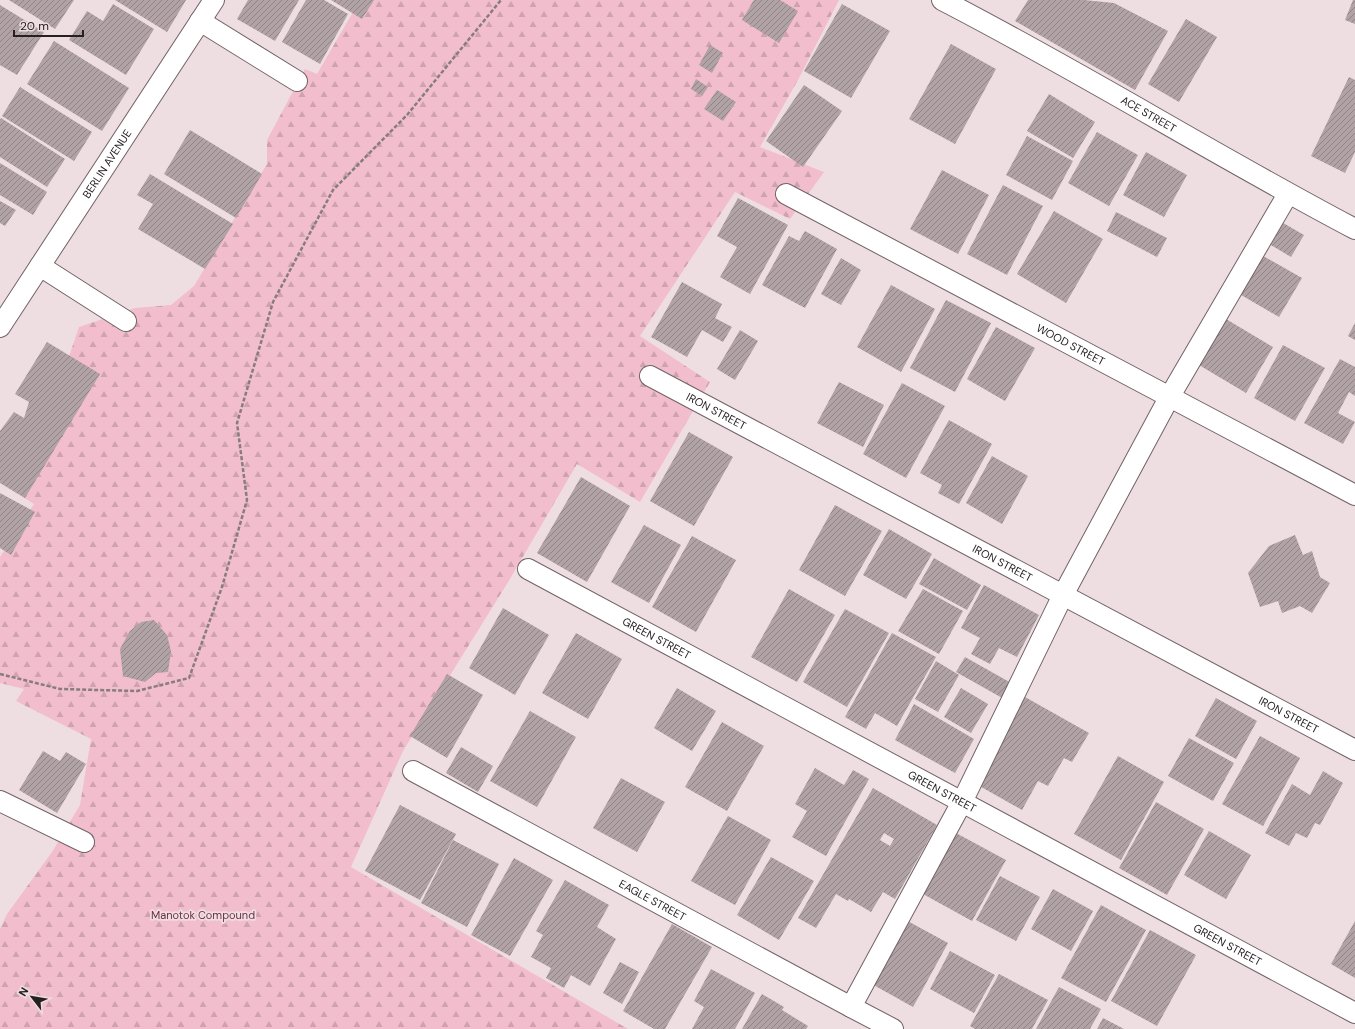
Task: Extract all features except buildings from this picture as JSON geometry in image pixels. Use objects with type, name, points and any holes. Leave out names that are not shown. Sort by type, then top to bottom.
[{"type":"street","name":"BERLIN AVENUE","points":[[0,327],[214,0]]},
{"type":"street","name":"ACE STREET","points":[[942,0],[1077,73],[1288,194],[1355,229]]},
{"type":"street","points":[[200,21],[297,81]]},
{"type":"street","name":"WOOD STREET","points":[[786,194],[1355,494]]},
{"type":"street","points":[[851,1007],[962,802],[1063,595],[1170,396],[1288,194]]},
{"type":"street","points":[[40,266],[126,321]]},
{"type":"street","name":"IRON STREET","points":[[650,376],[1355,750]]},
{"type":"street","name":"GREEN STREET","points":[[528,569],[1355,1013]]},
{"type":"street","name":"EAGLE STREET","points":[[413,771],[893,1029]]},
{"type":"street","points":[[0,802],[84,842]]},
{"type":"path","points":[[0,674],[60,689],[137,691],[189,678],[222,587],[248,500],[237,423],[273,302],[333,190],[407,115],[501,0]]},
{"type":"green space","name":"Manotok Compound","points":[[360,0],[839,0],[798,80],[760,147],[824,172],[790,219],[735,192],[640,336],[710,382],[640,502],[577,464],[510,579],[403,751],[351,867],[628,1029],[0,1029],[0,929],[7,914],[52,852],[80,805],[91,739],[16,701],[24,689],[0,683],[0,557],[34,504],[10,489],[49,415],[79,327],[135,308],[171,305],[194,286],[267,164],[267,140],[305,69],[317,74]]}]
